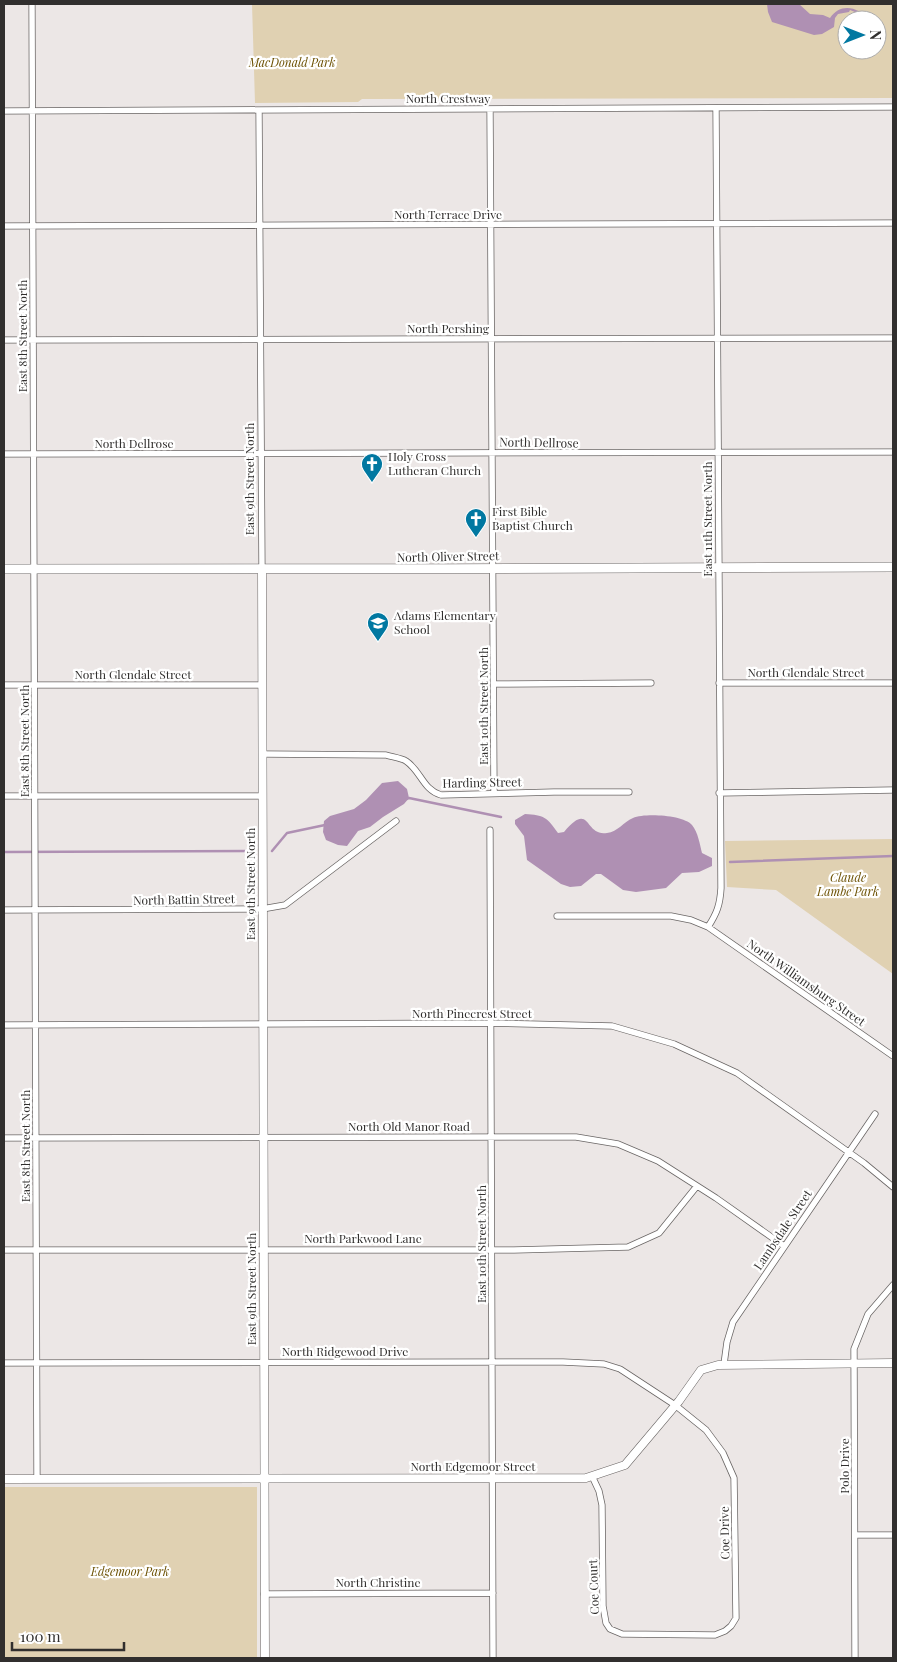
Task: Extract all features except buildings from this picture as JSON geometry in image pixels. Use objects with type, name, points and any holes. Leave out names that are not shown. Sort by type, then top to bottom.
[{"type":"main road","name":"North Oliver Street","points":[[4,569],[262,570],[893,567]]},
{"type":"street","name":"East 8th Street North","points":[[32,4],[36,1479]]},
{"type":"street","name":"North Crestway","points":[[4,110],[893,107]]},
{"type":"street","name":"East 11th Street North","points":[[708,927],[717,912],[720,901],[716,108]]},
{"type":"street","name":"East 10th Street North","points":[[490,109],[494,793]]},
{"type":"street","name":"East 9th Street North","points":[[259,110],[262,570],[264,1658]]},
{"type":"street","name":"North Terrace Drive","points":[[4,226],[893,223]]},
{"type":"street","name":"North Pershing","points":[[4,340],[893,338]]},
{"type":"street","name":"North Dellrose","points":[[4,454],[893,452]]},
{"type":"street","points":[[494,684],[651,683]]},
{"type":"street","name":"North Glendale Street","points":[[719,683],[893,683]]},
{"type":"street","name":"North Glendale Street","points":[[4,686],[262,685]]},
{"type":"street","name":"Harding Street","points":[[262,754],[386,755],[405,760],[416,770],[424,784],[433,793],[441,795],[629,792]]},
{"type":"street","points":[[720,793],[893,790]]},
{"type":"street","points":[[4,796],[262,796]]},
{"type":"street","name":"North Battin Street","points":[[4,910],[262,909],[284,905],[396,822]]},
{"type":"street","name":"East 10th Street North","points":[[490,830],[493,1658]]},
{"type":"street","name":"North Williamsburg Street","points":[[557,916],[671,916],[691,920],[708,927],[893,1056]]},
{"type":"street","name":"North Pinecrest Street","points":[[4,1025],[490,1024],[612,1026],[674,1044],[737,1073],[848,1152],[893,1187]]},
{"type":"street","name":"Lambsdale Street","points":[[724,1364],[727,1342],[734,1322],[874,1114]]},
{"type":"street","name":"North Old Manor Road","points":[[4,1138],[576,1137],[618,1144],[658,1161],[698,1186],[784,1246]]},
{"type":"street","name":"North Parkwood Lane","points":[[4,1250],[492,1250],[628,1247],[658,1233],[698,1186]]},
{"type":"street","name":"Polo Drive","points":[[855,1658],[854,1349],[868,1314],[893,1285]]},
{"type":"street","name":"North Ridgewood Drive","points":[[4,1363],[563,1362],[604,1364],[620,1369],[675,1405]]},
{"type":"street","name":"North Edgemoor Street","points":[[4,1479],[586,1478],[625,1465],[675,1405],[701,1370],[718,1364],[893,1363]]},
{"type":"street","name":"Coe Drive","points":[[675,1405],[706,1430],[724,1453],[734,1478],[736,1534],[736,1618],[731,1626],[720,1634],[677,1636]]},
{"type":"street","name":"Coe Court","points":[[592,1476],[599,1491],[602,1505],[603,1606],[606,1623],[610,1629],[622,1634],[677,1636]]},
{"type":"street","points":[[855,1535],[893,1535]]},
{"type":"street","name":"North Christine","points":[[264,1594],[493,1593]]},
{"type":"green space","name":"MacDonald Park","points":[[252,4],[893,4],[893,98],[362,99],[358,102],[255,103]]},
{"type":"green space","name":"Claude Lambe Park","points":[[893,839],[893,974],[776,890],[727,887],[725,841]]},
{"type":"green space","name":"Edgemoor Park","points":[[4,1487],[257,1487],[257,1658],[4,1658]]},
{"type":"shaded area","points":[[767,4],[799,4],[810,14],[823,15],[830,18],[837,11],[837,15],[834,27],[822,34],[814,35],[772,22]]},
{"type":"shaded area","points":[[844,8],[857,10],[839,10]]},
{"type":"shaded area","points":[[398,781],[407,789],[409,798],[404,804],[370,827],[358,831],[347,846],[338,845],[326,840],[323,832],[324,821],[330,816],[354,809],[366,800],[382,783]]},
{"type":"shaded area","points":[[525,814],[544,818],[551,823],[558,833],[564,832],[579,819],[583,819],[600,833],[607,833],[614,831],[629,820],[639,816],[664,816],[681,819],[694,828],[702,853],[712,858],[712,866],[699,872],[682,873],[666,888],[636,892],[623,890],[601,874],[596,874],[581,886],[570,887],[561,884],[527,860],[524,836],[515,824],[515,820]]},
{"type":"waterway","points":[[407,799],[501,817]]},
{"type":"waterway","points":[[272,851],[287,833],[325,825]]},
{"type":"waterway","points":[[4,852],[250,851]]},
{"type":"waterway","points":[[730,862],[893,856]]},
{"type":"place","name":"Holy Cross Lutheran Church","points":[[372,483]]},
{"type":"place","name":"First Bible Baptist Church","points":[[476,538]]},
{"type":"place","name":"Adams Elementary School","points":[[378,642]]}]
